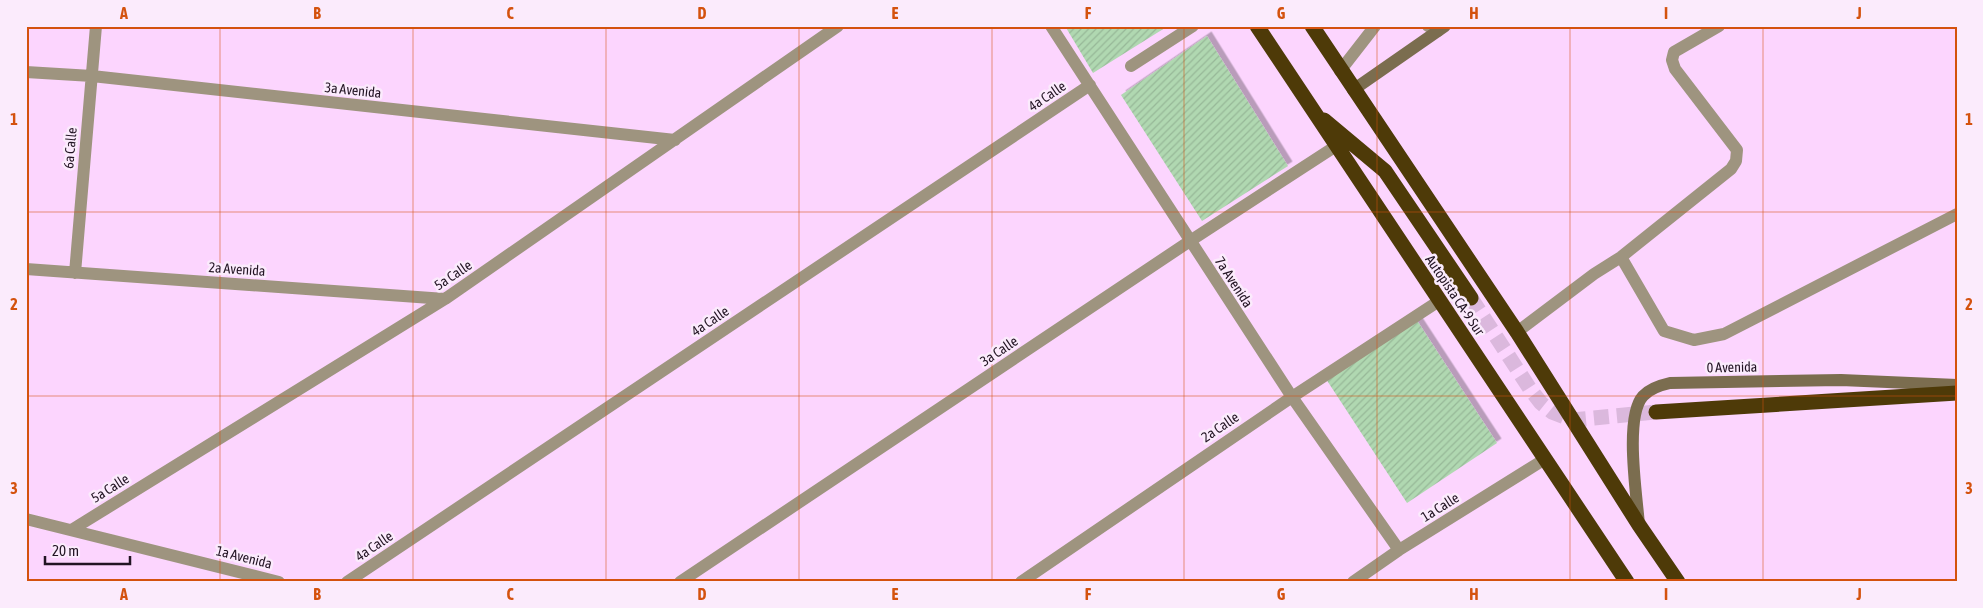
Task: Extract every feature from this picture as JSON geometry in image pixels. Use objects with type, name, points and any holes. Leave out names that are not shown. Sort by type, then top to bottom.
[{"type":"highway","name":"Autopista CA-9 Sur","points":[[1257,26],[1545,460],[1621,580]]},
{"type":"highway","points":[[1312,26],[1340,71],[1517,332],[1639,525],[1678,582]]},
{"type":"highway","points":[[1312,110],[1385,171],[1471,298]]},
{"type":"highway","points":[[1656,412],[1957,393]]},
{"type":"street","name":"6a Calle","points":[[75,273],[96,26]]},
{"type":"street","name":"5a Calle","points":[[73,529],[445,299],[838,26]]},
{"type":"street","name":"7a Avenida","points":[[1051,26],[1292,397],[1399,550]]},
{"type":"street","points":[[1131,66],[1193,26]]},
{"type":"street","points":[[1340,71],[1375,26]]},
{"type":"street","points":[[1517,332],[1594,274],[1621,257],[1731,169],[1736,161],[1737,150],[1675,69],[1672,60],[1674,52],[1719,26]]},
{"type":"street","points":[[1353,90],[1437,28]]},
{"type":"street","name":"3a Avenida","points":[[26,72],[92,76],[675,140]]},
{"type":"street","name":"4a Calle","points":[[347,582],[1090,85]]},
{"type":"street","name":"3a Calle","points":[[680,582],[1190,241],[1336,146]]},
{"type":"street","points":[[1621,257],[1664,332],[1694,340],[1724,334],[1957,214]]},
{"type":"street","name":"2a Avenida","points":[[26,269],[445,299]]},
{"type":"street","name":"2a Calle","points":[[1020,582],[1292,397],[1439,301]]},
{"type":"street","name":"0 Avenida","points":[[1639,525],[1632,431],[1636,408],[1643,396],[1661,385],[1670,383],[1841,380],[1957,385]]},
{"type":"street","name":"1a Calle","points":[[1353,582],[1399,550],[1545,460]]},
{"type":"street","name":"1a Avenida","points":[[26,519],[73,529],[279,582]]},
{"type":"building","points":[[1065,26],[1168,26],[1093,73]]},
{"type":"building","points":[[1207,36],[1288,166],[1202,221],[1121,95]]},
{"type":"building","points":[[1416,319],[1497,443],[1407,503],[1326,379]]},
{"type":"tunnel","points":[[1471,298],[1530,389],[1541,403],[1552,412],[1572,420],[1656,412]]}]
